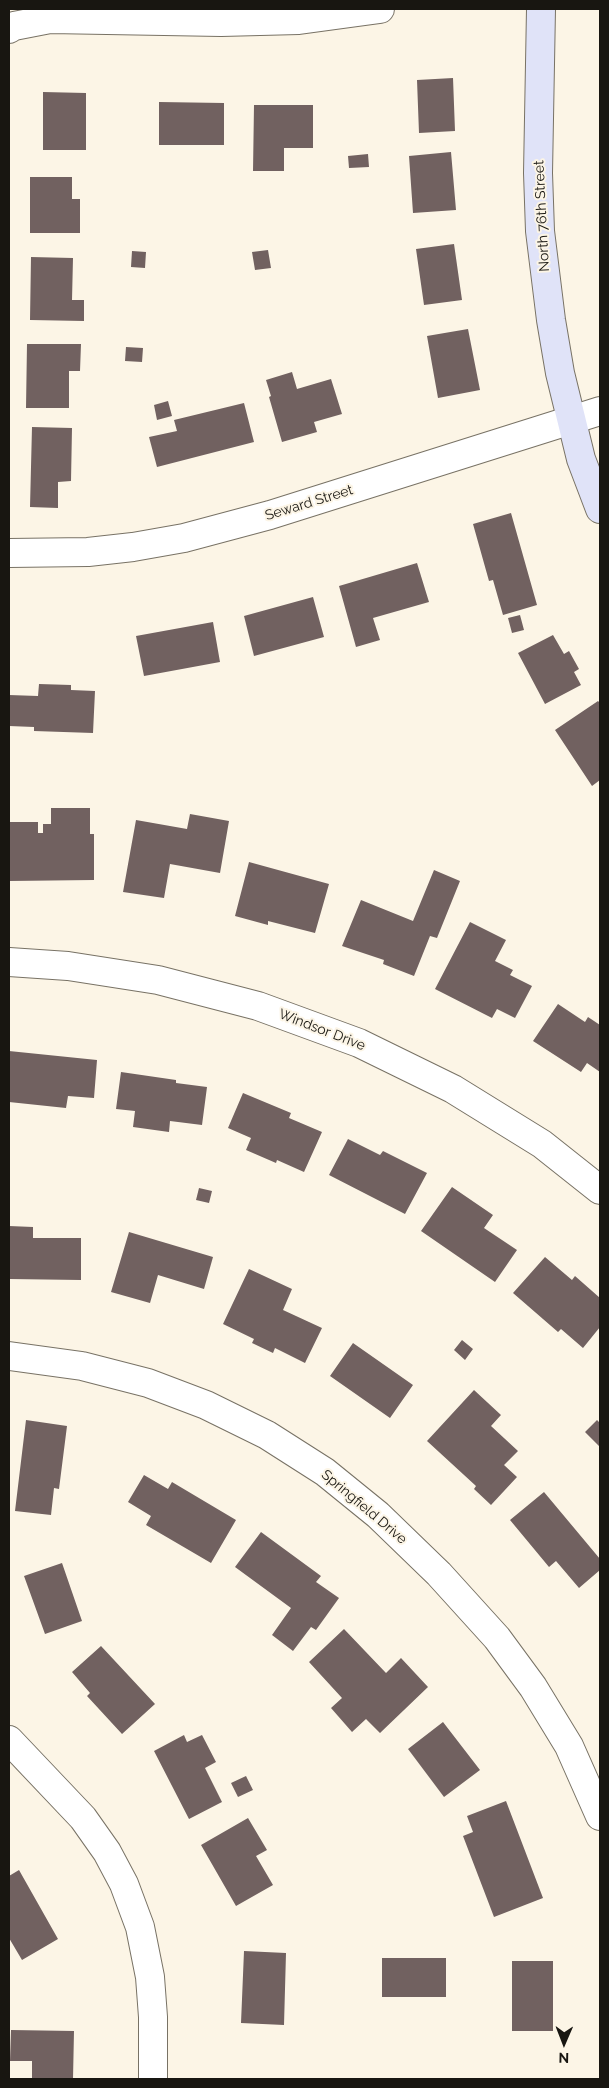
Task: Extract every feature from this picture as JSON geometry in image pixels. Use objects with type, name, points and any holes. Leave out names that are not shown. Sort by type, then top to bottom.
[{"type":"street","points":[[9,29],[14,26],[50,19],[221,22],[299,20],[380,9]]},
{"type":"street","name":"North 76th Street","points":[[541,9],[538,173],[540,231],[560,373],[581,459],[600,510]]},
{"type":"street","name":"Seward Street","points":[[9,553],[88,552],[133,547],[184,538],[270,516],[600,411]]},
{"type":"street","name":"Windsor Drive","points":[[9,962],[68,966],[158,980],[258,1006],[359,1043],[453,1089],[542,1144],[600,1190]]},
{"type":"street","name":"Springfield Drive","points":[[9,1356],[82,1366],[156,1386],[206,1405],[267,1435],[325,1472],[378,1515],[439,1574],[496,1638],[533,1687],[569,1746],[600,1816]]},
{"type":"street","points":[[9,1740],[83,1818],[107,1852],[124,1884],[140,1927],[150,1977],[153,2017],[153,2079]]},
{"type":"building","points":[[453,78],[455,131],[419,133],[417,80]]},
{"type":"building","points":[[43,92],[86,93],[86,150],[43,150]]},
{"type":"building","points":[[159,102],[224,103],[224,145],[159,145]]},
{"type":"building","points":[[254,105],[313,105],[313,148],[284,148],[284,171],[253,171]]},
{"type":"building","points":[[451,152],[456,210],[413,213],[409,156]]},
{"type":"building","points":[[368,154],[369,167],[349,168],[348,156]]},
{"type":"building","points":[[30,177],[72,177],[72,199],[80,199],[80,233],[30,233]]},
{"type":"building","points":[[454,244],[462,300],[424,305],[416,249]]},
{"type":"building","points":[[268,250],[271,268],[255,270],[252,252]]},
{"type":"building","points":[[132,251],[146,252],[145,268],[131,267]]},
{"type":"building","points":[[31,257],[73,258],[72,300],[84,300],[84,321],[30,320]]},
{"type":"building","points":[[468,329],[480,390],[438,398],[427,336]]},
{"type":"building","points":[[27,344],[81,344],[80,371],[69,371],[69,408],[26,408]]},
{"type":"building","points":[[126,347],[143,348],[142,362],[125,361]]},
{"type":"building","points":[[292,372],[297,389],[331,379],[342,414],[314,422],[317,432],[282,442],[266,380]]},
{"type":"building","points":[[168,401],[172,416],[157,420],[154,405]]},
{"type":"building","points":[[244,403],[254,442],[157,467],[149,437],[177,431],[174,420]]},
{"type":"building","points":[[32,427],[72,428],[71,481],[58,482],[58,508],[30,507]]},
{"type":"building","points":[[511,513],[537,605],[503,615],[493,580],[489,581],[473,524]]},
{"type":"building","points":[[417,563],[429,602],[373,618],[380,640],[356,647],[339,586]]},
{"type":"building","points":[[313,597],[324,637],[254,656],[244,616]]},
{"type":"building","points":[[520,615],[524,630],[512,633],[508,618]]},
{"type":"building","points":[[213,622],[220,662],[144,676],[136,636]]},
{"type":"building","points":[[553,635],[564,654],[569,651],[579,669],[574,672],[581,685],[545,704],[518,653]]},
{"type":"building","points":[[39,684],[71,685],[71,690],[95,691],[93,733],[34,731],[34,727],[9,726],[9,695],[38,696]]},
{"type":"building","points":[[598,701],[600,703],[600,780],[592,786],[555,730]]},
{"type":"building","points":[[51,808],[90,808],[90,834],[94,834],[94,880],[9,881],[9,822],[38,822],[38,833],[43,833],[43,824],[51,824]]},
{"type":"building","points":[[190,814],[229,821],[220,873],[170,864],[164,898],[123,892],[136,820],[187,829]]},
{"type":"building","points":[[249,862],[329,884],[315,933],[268,921],[268,925],[235,916]]},
{"type":"building","points":[[434,870],[460,881],[437,938],[430,936],[414,976],[383,964],[384,960],[342,946],[361,900],[413,921]]},
{"type":"building","points":[[470,922],[506,940],[495,961],[513,970],[510,975],[532,986],[515,1018],[497,1009],[492,1018],[435,989]]},
{"type":"building","points":[[558,1004],[585,1022],[588,1017],[600,1025],[600,1072],[587,1063],[581,1072],[533,1041]]},
{"type":"building","points":[[9,1051],[97,1060],[94,1098],[68,1096],[66,1108],[9,1102]]},
{"type":"building","points":[[121,1072],[176,1080],[176,1083],[207,1087],[202,1125],[170,1121],[169,1132],[133,1127],[135,1111],[116,1109]]},
{"type":"building","points":[[243,1093],[291,1113],[289,1118],[322,1132],[304,1172],[277,1160],[276,1163],[246,1150],[251,1138],[228,1128]]},
{"type":"building","points":[[348,1139],[380,1155],[383,1151],[427,1173],[405,1214],[329,1175]]},
{"type":"building","points":[[452,1187],[493,1215],[484,1228],[517,1250],[495,1282],[421,1231]]},
{"type":"building","points":[[199,1188],[212,1191],[209,1203],[196,1200]]},
{"type":"building","points":[[9,1226],[33,1227],[33,1238],[81,1238],[81,1280],[9,1279]]},
{"type":"building","points":[[129,1232],[213,1257],[204,1289],[158,1275],[150,1303],[111,1292]]},
{"type":"building","points":[[545,1257],[572,1280],[575,1276],[600,1298],[600,1327],[583,1348],[561,1329],[558,1332],[513,1293]]},
{"type":"building","points":[[249,1269],[292,1289],[283,1310],[322,1328],[305,1363],[275,1348],[273,1353],[252,1343],[254,1339],[223,1324]]},
{"type":"building","points":[[462,1340],[473,1349],[465,1360],[454,1350]]},
{"type":"building","points":[[353,1343],[413,1385],[390,1418],[330,1376]]},
{"type":"building","points":[[474,1390],[501,1415],[491,1426],[518,1451],[504,1465],[517,1477],[491,1505],[474,1489],[476,1486],[427,1441]]},
{"type":"building","points":[[26,1420],[67,1426],[59,1489],[54,1488],[51,1515],[15,1511]]},
{"type":"building","points":[[597,1420],[600,1423],[599,1446],[585,1432]]},
{"type":"building","points":[[144,1475],[168,1489],[172,1482],[236,1520],[211,1563],[146,1525],[151,1516],[128,1502]]},
{"type":"building","points":[[544,1492],[600,1559],[600,1570],[579,1588],[556,1561],[549,1567],[510,1520]]},
{"type":"building","points":[[261,1532],[321,1576],[316,1582],[339,1598],[316,1630],[311,1627],[293,1651],[272,1635],[291,1608],[235,1567]]},
{"type":"building","points":[[62,1563],[82,1621],[45,1634],[24,1576]]},
{"type":"building","points":[[344,1629],[386,1673],[401,1658],[428,1687],[380,1733],[366,1719],[352,1732],[331,1708],[342,1698],[309,1662]]},
{"type":"building","points":[[101,1646],[155,1704],[122,1734],[87,1696],[90,1693],[72,1672]]},
{"type":"building","points":[[443,1722],[480,1770],[444,1797],[408,1749]]},
{"type":"building","points":[[184,1735],[187,1742],[202,1735],[216,1762],[205,1768],[222,1802],[189,1819],[154,1751]]},
{"type":"building","points":[[246,1776],[253,1790],[238,1797],[231,1783]]},
{"type":"building","points":[[506,1801],[543,1898],[494,1917],[463,1836],[473,1832],[467,1816]]},
{"type":"building","points":[[248,1818],[267,1850],[256,1856],[273,1885],[236,1906],[201,1845]]},
{"type":"building","points":[[19,1870],[58,1939],[22,1960],[9,1938],[9,1876]]},
{"type":"building","points":[[244,1951],[286,1953],[284,2025],[241,2023]]},
{"type":"building","points":[[382,1958],[446,1958],[446,1997],[382,1997]]},
{"type":"building","points":[[512,1961],[553,1961],[553,2031],[512,2031]]},
{"type":"building","points":[[11,2030],[74,2031],[73,2079],[32,2079],[32,2061],[10,2061]]}]
